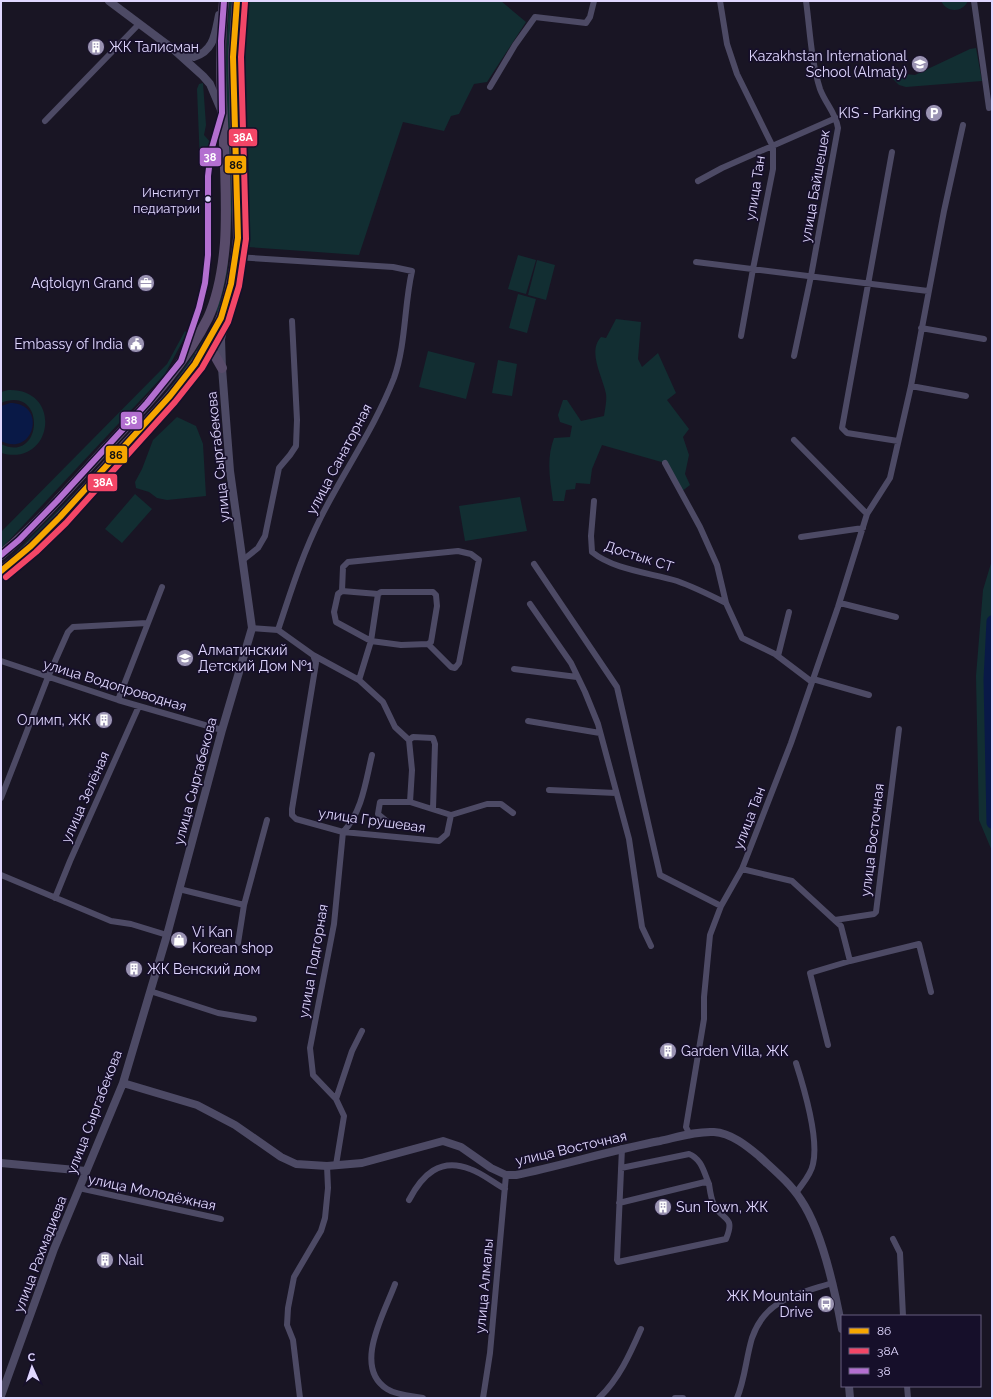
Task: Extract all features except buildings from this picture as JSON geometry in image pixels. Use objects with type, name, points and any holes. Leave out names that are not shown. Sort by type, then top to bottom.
[{"type":"main road","points":[[1,555],[19,540],[57,502],[147,403],[181,361],[208,316],[214,300],[222,264],[226,221],[221,41],[223,1]]},
{"type":"main road","points":[[1,571],[28,548],[95,479],[167,399],[200,355],[221,317],[236,257],[238,214],[233,43],[237,1]]},
{"type":"main road","points":[[200,355],[207,352],[214,354],[222,368]]},
{"type":"street","points":[[109,1],[138,25],[173,49],[210,84],[222,113]]},
{"type":"street","points":[[173,49],[188,56],[194,57],[207,51],[214,38],[223,1]]},
{"type":"street","points":[[490,87],[514,45],[535,17],[586,23],[590,17],[594,1]]},
{"type":"street","name":"улица Тан","points":[[720,1],[727,44],[737,74],[773,146],[773,169],[741,336]]},
{"type":"street","name":"улица Байшешек","points":[[794,356],[811,276],[838,128],[836,118],[820,91],[815,71],[806,1]]},
{"type":"street","points":[[974,1],[990,108],[992,107]]},
{"type":"street","points":[[45,121],[138,25]]},
{"type":"street","points":[[698,181],[722,168],[836,118]]},
{"type":"street","name":"улица Тан","points":[[690,1135],[686,1127],[704,1019],[708,947],[721,906],[742,869],[791,743],[840,603],[867,514],[890,478],[911,386],[928,291],[963,125]]},
{"type":"street","points":[[892,152],[842,428],[847,433],[898,441]]},
{"type":"street","name":"улица Санаторная","points":[[236,257],[393,267],[412,271],[401,353],[394,378],[370,429],[321,517],[301,558],[278,630]]},
{"type":"street","name":"улица Сыргабекова","points":[[79,1188],[122,1083],[167,935],[222,730],[252,628],[230,471],[222,368],[221,339],[232,294],[236,257]]},
{"type":"street","points":[[696,262],[928,291]]},
{"type":"street","points":[[243,560],[258,548],[265,536],[279,468],[290,456],[296,446],[297,420],[292,321]]},
{"type":"street","points":[[921,328],[984,339]]},
{"type":"street","points":[[911,386],[966,396]]},
{"type":"street","points":[[794,440],[867,514]]},
{"type":"street","points":[[666,463],[700,527],[717,564],[726,603],[742,638],[778,656],[813,681],[869,695]]},
{"type":"street","name":"Достык СТ","points":[[594,501],[592,552],[599,558],[632,569],[677,581],[726,603]]},
{"type":"street","points":[[802,537],[863,528]]},
{"type":"street","points":[[458,551],[471,554],[479,560],[459,664],[455,668],[451,667],[428,644],[401,645],[371,641],[336,622],[334,612],[338,594],[342,591],[343,567],[348,562],[458,551]]},
{"type":"street","points":[[534,564],[617,687],[660,875],[721,906]]},
{"type":"street","points":[[118,700],[162,587]]},
{"type":"street","points":[[342,591],[378,594],[381,592],[433,592],[436,595],[437,606],[431,642],[428,644]]},
{"type":"street","points":[[359,680],[371,641],[378,594]]},
{"type":"street","points":[[840,603],[896,617]]},
{"type":"street","points":[[530,604],[570,663],[588,699],[600,733],[629,840],[642,927],[650,946]]},
{"type":"street","points":[[778,656],[789,612]]},
{"type":"street","points":[[1,798],[48,677],[68,632],[73,627],[147,623]]},
{"type":"street","points":[[252,628],[278,630],[313,655],[359,680],[383,702],[395,727],[409,740],[412,770],[410,802]]},
{"type":"street","name":"улица Грушевая","points":[[313,655],[316,663],[304,731],[292,815],[296,819],[313,825],[344,832],[439,841],[446,834],[450,815]]},
{"type":"street","name":"улица Водопроводная","points":[[1,661],[118,700],[222,730]]},
{"type":"street","points":[[514,670],[577,677]]},
{"type":"street","name":"улица Зелёная","points":[[56,898],[70,861],[139,706]]},
{"type":"street","points":[[528,721],[600,733]]},
{"type":"street","name":"улица Восточная","points":[[835,920],[874,914],[876,912],[899,729]]},
{"type":"street","points":[[409,740],[413,737],[433,738],[435,744],[435,790],[433,809]]},
{"type":"street","name":"улица Подгорная","points":[[336,1166],[344,1116],[336,1099],[313,1075],[310,1048],[334,924],[344,832],[356,812],[364,791],[372,755]]},
{"type":"street","points":[[549,790],[616,793]]},
{"type":"street","points":[[389,823],[378,814],[380,802],[410,802],[450,815],[488,804],[502,804],[513,813]]},
{"type":"street","points":[[238,943],[244,906],[267,820]]},
{"type":"street","points":[[742,869],[792,881],[840,926],[850,961]]},
{"type":"street","points":[[1,875],[111,921],[131,924],[167,935]]},
{"type":"street","points":[[179,889],[244,906]]},
{"type":"street","points":[[828,1045],[810,973],[850,961],[919,944],[931,992]]},
{"type":"street","points":[[150,991],[218,1013],[254,1019]]},
{"type":"street","points":[[336,1099],[352,1051],[362,1031]]},
{"type":"street","points":[[796,1064],[809,1112],[814,1153],[812,1170],[796,1193],[813,1225],[832,1283],[841,1324]]},
{"type":"street","name":"улица Восточная","points":[[122,1083],[197,1105],[235,1125],[288,1162],[304,1166],[336,1166],[362,1163],[386,1158],[422,1146],[443,1141],[461,1148],[491,1168],[506,1175],[527,1173],[622,1148],[714,1132],[722,1133],[741,1143],[755,1153],[796,1193]]},
{"type":"street","points":[[621,1168],[689,1154],[696,1156],[709,1184],[714,1204],[718,1211],[726,1217],[730,1225],[726,1239],[620,1262],[616,1260],[622,1148]]},
{"type":"street","points":[[1,1163],[86,1171]]},
{"type":"street","points":[[409,1200],[417,1184],[432,1170],[447,1165],[470,1168],[505,1189]]},
{"type":"street","points":[[300,1398],[293,1340],[287,1325],[288,1308],[294,1277],[321,1231],[328,1202],[327,1166]]},
{"type":"street","name":"улица Алмалы","points":[[483,1398],[490,1353],[506,1175]]},
{"type":"street","points":[[619,1203],[700,1182],[709,1184]]},
{"type":"street","name":"улица Молодёжная","points":[[79,1188],[221,1219]]},
{"type":"street","name":"улица Рахмадиева","points":[[1,1396],[40,1286],[79,1188]]},
{"type":"street","points":[[893,1239],[900,1254],[903,1315]]},
{"type":"street","points":[[737,1398],[741,1388],[752,1338],[762,1318],[774,1305],[784,1299],[832,1283]]},
{"type":"street","points":[[395,1284],[376,1331],[371,1353],[374,1375],[388,1389],[423,1398]]},
{"type":"street","points":[[599,1398],[607,1391],[625,1364],[641,1329]]},
{"type":"street","points":[[849,1387],[850,1398]]},
{"type":"street","points":[[907,1387],[908,1398]]},
{"type":"street","points":[[675,1398],[683,1398]]},
{"type":"green space","points":[[229,1],[233,1],[230,59],[232,210],[227,273],[218,313],[216,311],[225,272],[226,60]]},
{"type":"green space","points":[[244,1],[501,1],[526,22],[487,82],[474,84],[459,114],[451,116],[444,131],[403,122],[359,255],[248,247],[242,58]]},
{"type":"green space","points":[[941,1],[968,1],[962,8],[954,10],[947,8]]},
{"type":"green space","points":[[976,48],[982,81],[906,87],[899,85],[891,77],[895,73],[915,75],[970,49]]},
{"type":"green space","points":[[203,83],[206,125],[204,135],[211,143],[209,166],[200,163],[197,89],[199,84]]},
{"type":"green space","points":[[518,255],[536,260],[526,294],[508,289]]},
{"type":"green space","points":[[537,260],[555,265],[546,300],[528,295]]},
{"type":"green space","points":[[518,294],[536,299],[527,333],[509,328]]},
{"type":"green space","points":[[616,319],[641,322],[638,359],[642,367],[658,353],[676,393],[667,400],[689,429],[683,437],[689,455],[685,474],[690,485],[681,492],[665,463],[602,445],[592,469],[590,484],[576,483],[575,489],[566,490],[564,501],[553,501],[549,462],[554,438],[570,437],[572,426],[560,422],[558,415],[563,400],[567,400],[581,421],[604,416],[606,394],[597,365],[595,350],[601,337],[606,338]]},
{"type":"green space","points":[[185,331],[187,333],[165,374],[1,549],[1,532],[167,364]]},
{"type":"green space","points":[[206,335],[208,336],[187,367],[165,397],[141,425],[90,481],[12,560],[1,568],[1,565],[10,558],[88,479],[140,424],[186,366]]},
{"type":"green space","points":[[428,351],[475,363],[466,399],[419,387]]},
{"type":"green space","points":[[498,360],[517,364],[512,396],[492,393]]},
{"type":"green space","points":[[8,390],[26,393],[38,401],[44,413],[45,426],[41,439],[32,449],[19,455],[1,453],[1,444],[15,447],[25,444],[32,435],[34,424],[32,413],[26,404],[16,400],[1,403],[1,392]]},
{"type":"green space","points":[[177,417],[196,426],[203,444],[206,496],[167,500],[157,498],[149,492],[136,488],[135,482],[142,469],[153,440]]},
{"type":"green space","points":[[135,494],[152,509],[122,543],[105,529]]},
{"type":"green space","points":[[520,497],[527,531],[465,541],[459,506]]},
{"type":"green space","points":[[992,560],[992,851],[979,820],[976,676],[983,590]]},
{"type":"water","points":[[10,403],[22,405],[29,411],[33,420],[32,428],[28,436],[22,442],[12,444],[1,441],[1,406]]},
{"type":"waterway","points":[[992,621],[989,679],[992,823]]},
{"type":"transit line","name":"38","points":[[1,555],[19,540],[57,501],[147,403],[181,361],[199,308],[205,283],[208,255],[208,176],[211,151],[222,113],[221,41],[224,1]]},
{"type":"transit line","name":"86","points":[[1,571],[31,546],[60,517],[170,396],[195,364],[221,318],[231,284],[238,238],[233,57],[237,1]]},
{"type":"transit line","name":"38А","points":[[6,577],[36,552],[66,523],[175,402],[202,368],[228,322],[239,286],[246,239],[241,57],[245,2]]},
{"type":"place","name":"ЖК Талисман","points":[[96,47]]},
{"type":"place","name":"Kazakhstan International School (Almaty)","points":[[920,64]]},
{"type":"place","name":"KIS - Parking","points":[[934,113]]},
{"type":"place","name":"Институт педиатрии","points":[[208,199]]},
{"type":"place","name":"Aqtolqyn Grand","points":[[146,283]]},
{"type":"place","name":"Embassy of India","points":[[136,344]]},
{"type":"place","name":"Алматинский Детский Дом №1","points":[[185,658]]},
{"type":"place","name":"Олимп, ЖК","points":[[104,720]]},
{"type":"place","name":"Vi Kan Korean shop","points":[[179,940]]},
{"type":"place","name":"ЖК Венский дом","points":[[134,969]]},
{"type":"place","name":"Garden Villa, ЖК","points":[[668,1051]]},
{"type":"place","name":"Sun Town, ЖК","points":[[663,1207]]},
{"type":"place","name":"Nail","points":[[105,1260]]},
{"type":"place","name":"ЖК Mountain Drive","points":[[826,1304]]}]
